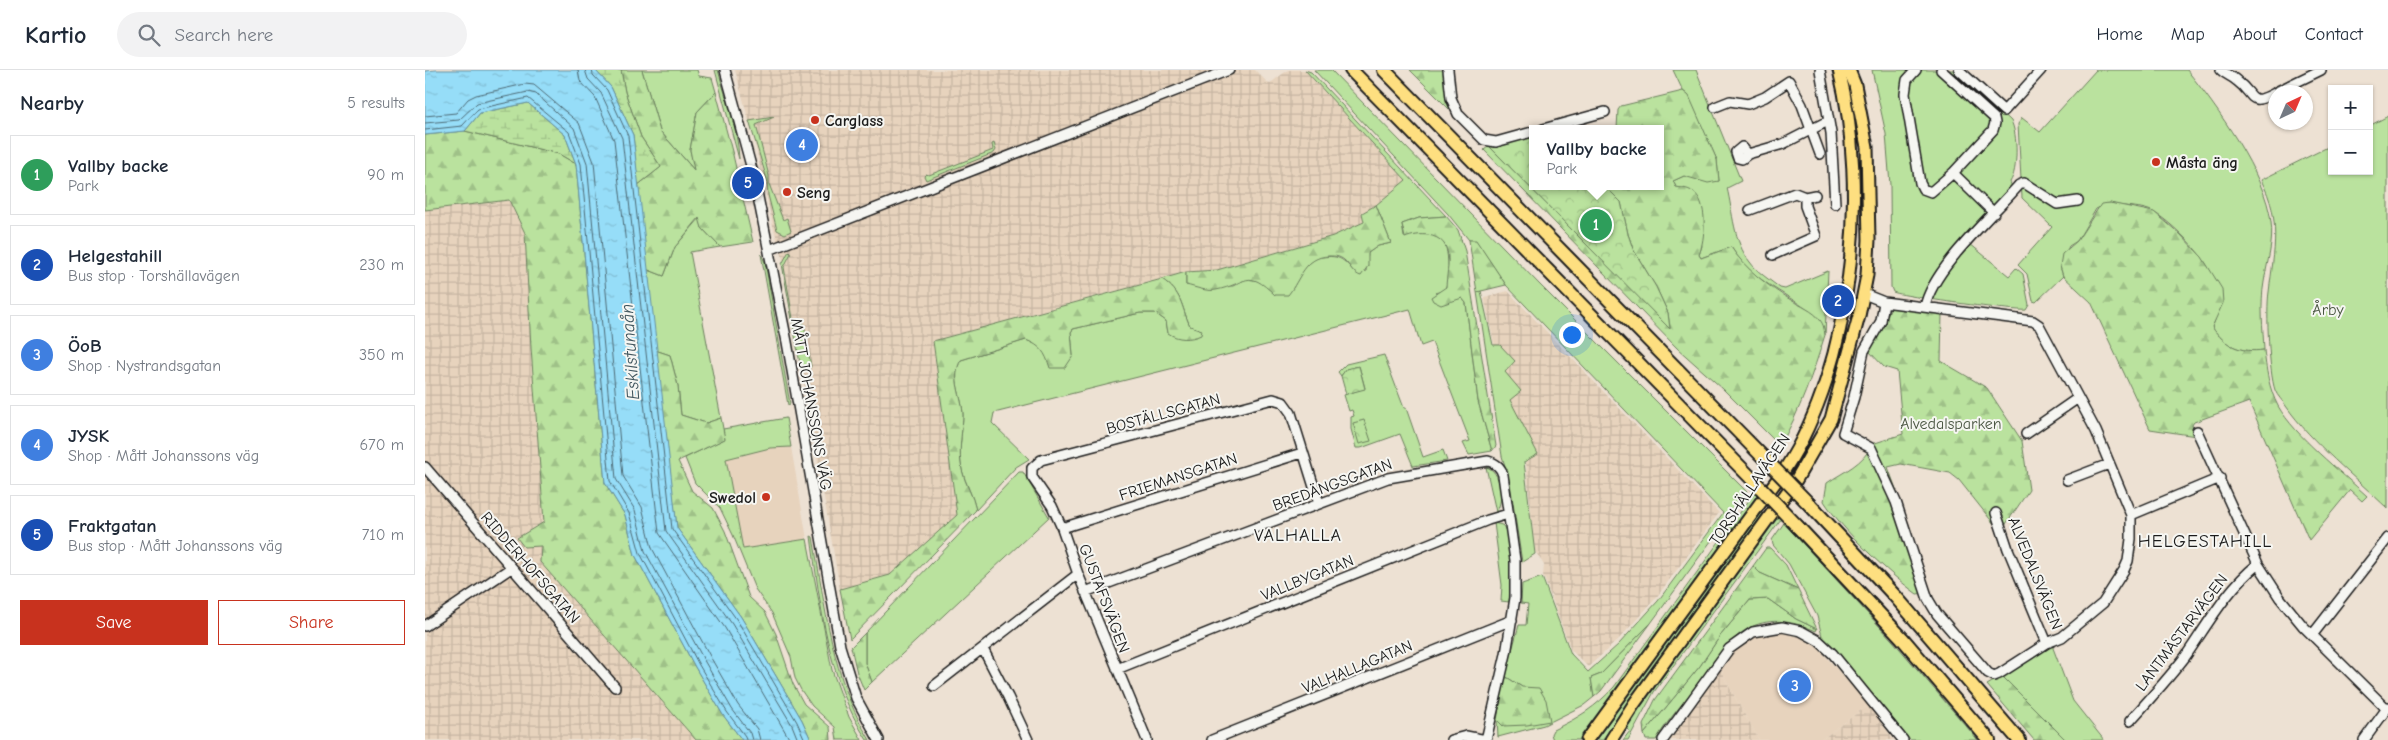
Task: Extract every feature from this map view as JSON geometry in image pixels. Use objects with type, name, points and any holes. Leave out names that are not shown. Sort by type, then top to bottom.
[{"type":"highway","points":[[1351,70],[1798,527],[1902,638],[1989,740]]},
{"type":"highway","points":[[1384,70],[1809,504],[1901,603],[2019,740]]},
{"type":"main road","name":"TORSHÄLLAVÄGEN","points":[[1587,740],[1796,452],[1829,376],[1846,293],[1853,240],[1852,150],[1844,88],[1839,70]]},
{"type":"main road","name":"TORSHÄLLAVÄGEN","points":[[1611,740],[1634,704],[1796,480],[1831,419],[1843,382],[1864,294],[1869,240],[1867,147],[1855,85],[1849,70]]},
{"type":"main road","points":[[1846,293],[1864,294]]},
{"type":"street","name":"MÅTT JOHANSSONS VÄG","points":[[725,70],[754,176],[769,250],[840,646],[856,698],[879,740]]},
{"type":"street","points":[[769,250],[1229,70]]},
{"type":"street","points":[[1448,70],[1451,98],[1458,114],[1484,140],[1496,142],[1529,133]]},
{"type":"street","points":[[1820,70],[1831,133],[1835,204]]},
{"type":"street","points":[[1916,70],[1907,80],[1905,87],[1920,183],[1923,189],[1931,192],[1993,130],[1995,123],[1994,118],[1941,70]]},
{"type":"street","points":[[1959,70],[2004,111],[2041,70]]},
{"type":"street","points":[[2221,70],[2237,80],[2255,99],[2261,100],[2268,97]]},
{"type":"street","points":[[2292,85],[2321,70]]},
{"type":"street","points":[[1715,107],[1731,101],[1748,104],[1765,97],[1789,81],[1798,96],[1820,154]]},
{"type":"street","points":[[1558,125],[1605,112]]},
{"type":"street","points":[[1748,154],[1757,154],[1783,144],[1824,123]]},
{"type":"street","points":[[1953,172],[1994,213]]},
{"type":"street","points":[[1925,307],[1930,289],[1948,263],[2019,185],[2024,183],[2031,185],[2057,204],[2078,201]]},
{"type":"street","points":[[1750,210],[1795,193],[1805,197],[1815,195]]},
{"type":"street","points":[[1773,255],[1816,236],[1805,206],[1805,197]]},
{"type":"street","points":[[1864,294],[1884,302],[2033,321],[2039,325],[2096,431],[2131,515],[2128,561],[2112,592],[2103,603],[2083,622],[2062,637],[2047,643],[1994,676],[1988,673],[1937,614],[1929,600],[1897,502],[1871,448],[1843,433],[1865,351],[1881,321],[1884,302]]},
{"type":"street","points":[[2026,434],[2078,398]]},
{"type":"street","name":"BOSTÄLLSGATAN","points":[[1030,471],[1041,460],[1273,399],[1279,400],[1287,406],[1319,503]]},
{"type":"street","points":[[2197,431],[2258,564],[2280,598],[2387,708],[2364,740]]},
{"type":"street","name":"FRIEMANSGATAN","points":[[1062,528],[1302,453]]},
{"type":"street","name":"BREDÄNGSGATAN","points":[[1085,592],[1220,543],[1387,478],[1488,461],[1496,463],[1501,470],[1516,576],[1512,620],[1486,740]]},
{"type":"street","points":[[2067,480],[2109,464]]},
{"type":"street","name":"RIDDERHOFSGATAN","points":[[425,467],[615,687]]},
{"type":"street","name":"GUSTAFSVÄGEN","points":[[1030,471],[1052,506],[1062,528],[1085,592],[1147,740]]},
{"type":"street","points":[[2131,515],[2220,478]]},
{"type":"street","name":"ALVEDALSVÄGEN","points":[[1996,513],[2008,549],[2047,643]]},
{"type":"street","name":"VALLBYGATAN","points":[[1117,669],[1488,520],[1508,514]]},
{"type":"street","points":[[2313,634],[2388,538]]},
{"type":"street","name":"LANTMÄSTARVÄGEN","points":[[2131,721],[2185,656],[2223,598],[2258,564]]},
{"type":"street","points":[[425,626],[511,568]]},
{"type":"street","points":[[934,686],[1078,574]]},
{"type":"street","name":"VALHALLAGATAN","points":[[1212,740],[1512,620]]},
{"type":"street","points":[[1663,740],[1729,649],[1753,632],[1782,627],[1801,631],[1819,642],[1833,654],[1903,740]]},
{"type":"street","points":[[983,649],[1009,697],[1028,740]]},
{"type":"street","points":[[1451,740],[1466,736],[1486,740]]},
{"type":"shaded area","points":[[735,70],[1255,70],[1269,84],[1288,70],[1305,70],[1407,181],[1376,205],[1362,213],[1365,222],[1333,236],[1217,270],[1186,272],[933,341],[957,516],[890,575],[840,589],[782,255],[773,226],[755,143]]},
{"type":"shaded area","points":[[509,200],[525,233],[531,348],[544,522],[518,538],[541,546],[540,562],[696,740],[425,740],[425,210]]},
{"type":"shaded area","points":[[1508,291],[1719,513],[1656,598],[1618,640],[1588,667],[1571,650],[1543,575],[1544,565],[1535,551],[1526,463],[1498,362],[1484,297]]},
{"type":"shaded area","points":[[791,447],[807,539],[743,549],[725,459],[770,448]]},
{"type":"shaded area","points":[[1776,632],[1803,637],[1815,644],[1868,705],[1821,740],[1759,740],[1726,681],[1721,668],[1740,645],[1752,638]]},
{"type":"shaded area","points":[[1721,668],[1726,681],[1759,740],[1670,740]]},
{"type":"shaded area","points":[[1868,705],[1894,740],[1821,740]]},
{"type":"green space","points":[[595,70],[621,70],[625,92],[641,137],[661,167],[638,185],[633,135],[611,87]]},
{"type":"green space","points":[[621,70],[642,70],[660,131],[694,170],[690,150],[697,112],[716,92],[753,242],[720,247],[702,228],[699,218],[675,247],[664,276],[646,269],[638,185],[661,167],[641,137],[625,92]]},
{"type":"green space","points":[[642,70],[697,70],[699,76],[712,78],[716,92],[697,112],[690,150],[695,171],[660,131]]},
{"type":"green space","points":[[715,70],[718,70],[731,114],[739,159]]},
{"type":"green space","points":[[1305,70],[1311,72],[1446,216],[1419,218],[1402,224],[1404,237],[1429,234],[1442,239],[1444,243],[1448,257],[1446,288],[1435,293],[1462,298],[1466,303],[1478,401],[1492,451],[1469,455],[1463,443],[1470,441],[1432,342],[1421,346],[1410,309],[994,413],[992,423],[1029,459],[1016,467],[976,510],[963,475],[961,463],[960,450],[963,416],[957,374],[961,360],[1026,340],[1038,345],[1045,352],[1073,356],[1071,332],[1073,329],[1140,313],[1155,313],[1166,321],[1168,333],[1193,329],[1174,290],[1162,279],[1186,272],[1186,285],[1233,286],[1246,279],[1261,281],[1275,295],[1293,288],[1301,272],[1315,258],[1338,258],[1346,263],[1355,273],[1366,271],[1368,253],[1378,246],[1391,243],[1376,205],[1406,180]]},
{"type":"green space","points":[[1314,70],[1331,70],[1540,285],[1747,492],[1651,623],[1601,674],[1591,678],[1594,697],[1584,705],[1544,725],[1498,737],[1497,720],[1503,726],[1522,687],[1505,676],[1519,625],[1526,625],[1528,604],[1521,603],[1522,584],[1542,577],[1571,654],[1588,672],[1619,644],[1658,601],[1723,513],[1506,285],[1476,241],[1469,240],[1448,214]]},
{"type":"green space","points":[[1410,70],[1444,70],[1451,111]]},
{"type":"green space","points":[[1673,70],[1696,70],[1741,181],[1727,188],[1737,236],[1744,254],[1750,262],[1764,276],[1780,288],[1785,289],[1828,271],[1825,335],[1822,324],[1816,317],[1759,278],[1739,259],[1731,247],[1701,258],[1699,255],[1702,246],[1686,189],[1676,187],[1673,181],[1684,176],[1719,181],[1717,160],[1687,94],[1683,91]]},
{"type":"green space","points":[[1872,70],[1957,70],[2011,121],[2015,134],[2016,152],[2015,170],[2010,182],[2012,187],[1964,239],[2009,276],[2016,268],[2023,274],[2029,305],[2026,310],[2003,309],[1893,292],[1891,287],[1890,185],[1886,134]]},
{"type":"green space","points":[[2096,70],[2187,70],[2212,103],[2250,162],[2267,203],[2272,230],[2262,299],[2264,350],[2255,351],[2234,347],[2217,334],[2212,327],[2216,310],[2210,271],[2193,247],[2178,231],[2150,210],[2110,203],[2096,209],[2077,241],[2069,246],[2060,266],[2063,276],[2036,302],[2033,301],[2027,274],[2018,265],[2052,227],[2022,198],[2018,124],[2022,118],[2040,132]]},
{"type":"green space","points":[[1683,91],[1689,96],[1717,160],[1719,181],[1708,183],[1684,176],[1673,181],[1676,187],[1692,191],[1701,203],[1704,230],[1699,255],[1701,258],[1731,247],[1743,263],[1758,277],[1814,314],[1824,327],[1825,335],[1811,378],[1800,406],[1780,446],[1723,389],[1677,348],[1484,150],[1489,146],[1529,186],[1529,190],[1533,190],[1670,328],[1668,313],[1656,287],[1633,249],[1621,202],[1609,190],[1664,190],[1664,125],[1617,125],[1618,110],[1621,106]]},
{"type":"green space","points":[[528,103],[565,135],[576,164],[559,154],[465,131],[480,113]]},
{"type":"green space","name":"Årby","points":[[2388,116],[2388,509],[2308,433],[2296,420],[2275,390],[2270,356],[2268,313],[2275,235],[2272,208],[2261,180],[2328,147],[2328,175],[2373,175],[2373,124]]},
{"type":"green space","points":[[774,117],[756,125],[769,176],[769,184],[783,220],[787,218],[791,231],[785,234],[777,230],[768,195],[767,179],[749,121]]},
{"type":"green space","points":[[465,131],[559,154],[576,164],[605,483],[625,515],[635,555],[695,667],[723,715],[742,740],[696,740],[540,562],[541,546],[524,547],[517,538],[544,522],[531,348],[525,233],[509,200],[425,210],[425,135]]},
{"type":"green space","points":[[1529,135],[1529,186],[1489,146]]},
{"type":"green space","points":[[994,143],[996,150],[994,153],[926,180],[924,176],[926,174],[929,175],[993,150],[992,144]]},
{"type":"green space","points":[[1533,190],[1609,190],[1621,202],[1633,249],[1656,287],[1668,313],[1670,329]]},
{"type":"green space","points":[[2110,203],[2154,212],[2180,234],[2202,257],[2222,289],[2223,303],[2212,327],[2222,339],[2234,347],[2255,351],[2264,350],[2270,386],[2278,406],[2295,429],[2367,496],[2362,501],[2350,490],[2309,540],[2249,402],[2194,422],[2192,425],[2196,436],[2150,429],[2091,302],[2063,276],[2060,266],[2062,254],[2077,241],[2101,204]]},
{"type":"green space","points":[[1376,205],[1391,243],[1378,246],[1368,253],[1368,266],[1361,276],[1342,259],[1329,256],[1314,260],[1308,265],[1288,295],[1275,295],[1265,286],[1252,280],[1212,290],[1186,285],[1186,272],[1217,270],[1333,236],[1364,222],[1362,213]]},
{"type":"green space","points":[[1446,216],[1458,230],[1465,251],[1496,446],[1492,451],[1478,401],[1466,303],[1462,298],[1441,305],[1433,301],[1431,297],[1446,287],[1448,255],[1446,248],[1443,242],[1428,235],[1405,238],[1402,224],[1419,218]]},
{"type":"green space","points":[[700,218],[702,228],[720,247],[690,252],[721,418],[706,423],[681,415],[678,386],[670,355],[655,350],[646,269],[664,276],[675,247]]},
{"type":"green space","points":[[1469,240],[1476,240],[1506,285],[1477,292]]},
{"type":"green space","points":[[789,251],[791,253],[784,267],[794,324],[804,323],[811,367],[801,369],[782,264]]},
{"type":"green space","points":[[761,254],[765,262],[790,404],[788,405]]},
{"type":"green space","points":[[1162,279],[1169,284],[1180,300],[1190,326],[1202,330],[1201,335],[1193,338],[1176,337],[1168,333],[1166,321],[1155,313],[1140,313],[1073,329],[1071,332],[1073,356],[1065,368],[1050,368],[1042,350],[1026,340],[961,360],[958,367],[957,381],[963,416],[960,450],[961,463],[963,475],[976,510],[850,639],[840,589],[890,575],[957,515],[933,341]]},
{"type":"green space","points":[[1481,291],[1493,345],[1500,345],[1515,361],[1505,372],[1521,391],[1510,400],[1538,454],[1524,462],[1535,554],[1522,562],[1510,483],[1502,456],[1477,292]]},
{"type":"green space","name":"Alvedalsparken","points":[[1892,305],[1942,313],[1941,361],[1987,388],[2022,441],[2029,490],[2004,527],[1994,524],[1959,480],[1950,473],[1901,464],[1888,467],[1912,533],[1908,536],[1926,593],[1917,594],[1867,551],[1842,525],[1824,501],[1827,483],[1859,462],[1872,444],[1903,434],[1897,371],[1884,367],[1868,350]]},
{"type":"green space","points":[[655,350],[670,355],[678,386],[681,415],[706,423],[721,418],[725,439],[678,461],[692,491],[713,508],[725,531],[749,597],[765,612],[776,634],[793,684],[804,704],[830,727],[831,740],[811,740],[802,720],[741,617],[677,528]]},
{"type":"green space","points":[[1384,355],[1404,408],[1406,408],[1423,457],[1443,450],[1447,461],[1413,466],[1400,434],[1361,448],[1356,448],[1351,429],[1351,417],[1354,416],[1352,410],[1349,411],[1344,395],[1365,388],[1359,366],[1346,369],[1341,376],[1338,372],[1346,364]]},
{"type":"green space","points":[[1359,366],[1365,389],[1346,394],[1341,376],[1346,369]]},
{"type":"green space","points":[[786,418],[791,447],[770,448],[726,459],[743,549],[807,539],[832,670],[849,717],[862,740],[837,740],[835,727],[812,706],[801,690],[795,678],[791,657],[772,613],[755,589],[720,508],[695,483],[685,458],[724,439],[723,429]]},
{"type":"green space","points":[[1364,420],[1371,441],[1359,444],[1353,423]]},
{"type":"green space","points":[[1486,467],[1495,474],[1500,486],[1500,501],[1496,512]]},
{"type":"green space","points":[[1019,472],[1023,472],[1049,517],[872,682],[865,663],[865,633]]},
{"type":"green space","points":[[1755,492],[1759,496],[1585,740],[1553,740],[1551,734],[1553,730],[1586,712],[1614,687]]},
{"type":"green space","points":[[1761,513],[1763,514],[1759,521],[1632,696],[1604,740],[1594,740]]},
{"type":"green space","points":[[1778,516],[1781,519],[1654,692],[1628,740],[1623,740],[1630,731],[1625,728],[1638,706]]},
{"type":"green space","points":[[1494,523],[1502,525],[1508,539],[1510,550],[1509,602],[1501,601],[1502,585]]},
{"type":"green space","points":[[1784,523],[1893,641],[1978,740],[1910,740],[1843,658],[1822,636],[1817,616],[1789,564],[1773,545],[1772,540]]},
{"type":"green space","points":[[811,536],[813,537],[826,616],[838,668],[857,717],[870,740],[867,740],[854,717],[843,693],[835,667],[822,615]]},
{"type":"green space","points":[[1766,548],[1770,548],[1786,565],[1798,590],[1760,573],[1753,566]]},
{"type":"green space","points":[[1753,566],[1760,573],[1798,590],[1817,629],[1796,619],[1768,599],[1750,600],[1720,636],[1700,666],[1644,734],[1643,725],[1655,700]]},
{"type":"green space","points":[[1768,599],[1796,619],[1817,629],[1816,631],[1794,623],[1775,621],[1759,624],[1744,631],[1719,654],[1656,740],[1646,740],[1644,734],[1700,666],[1720,636],[1750,600]]},
{"type":"green space","points":[[1651,623],[1601,691],[1594,697],[1591,678],[1601,674]]},
{"type":"green space","points":[[865,633],[865,663],[872,682],[864,690],[857,673],[851,647]]},
{"type":"green space","points":[[2054,644],[2053,648],[2073,701],[2104,740],[2066,740],[2002,676]]},
{"type":"green space","points":[[1505,676],[1522,687],[1539,688],[1546,700],[1550,721],[1527,725],[1503,726],[1497,720]]},
{"type":"green space","points":[[2002,676],[2066,740],[2034,740],[1987,685]]},
{"type":"water","name":"Eskilstunaån","points":[[595,70],[611,87],[633,135],[677,528],[741,617],[802,720],[811,740],[742,740],[723,715],[695,667],[635,555],[625,515],[605,483],[576,164],[565,135],[528,103],[480,113],[465,131],[425,135],[425,71]]},
{"type":"place","name":"Carglass","points":[[815,120]]},
{"type":"place","name":"JYSK","points":[[802,145]]},
{"type":"place","name":"Måsta äng","points":[[2156,162]]},
{"type":"place","name":"Fraktgatan","points":[[748,183]]},
{"type":"place","name":"Seng","points":[[787,192]]},
{"type":"place","name":"Vallby backe","points":[[1596,225]]},
{"type":"place","name":"Helgestahill","points":[[1838,301]]},
{"type":"place","name":"Swedol","points":[[766,497]]},
{"type":"place","name":"ÖoB","points":[[1795,686]]},
{"type":"district","name":"VALHALLA","points":[[1298,535]]},
{"type":"district","name":"HELGESTAHILL","points":[[2205,541]]}]
